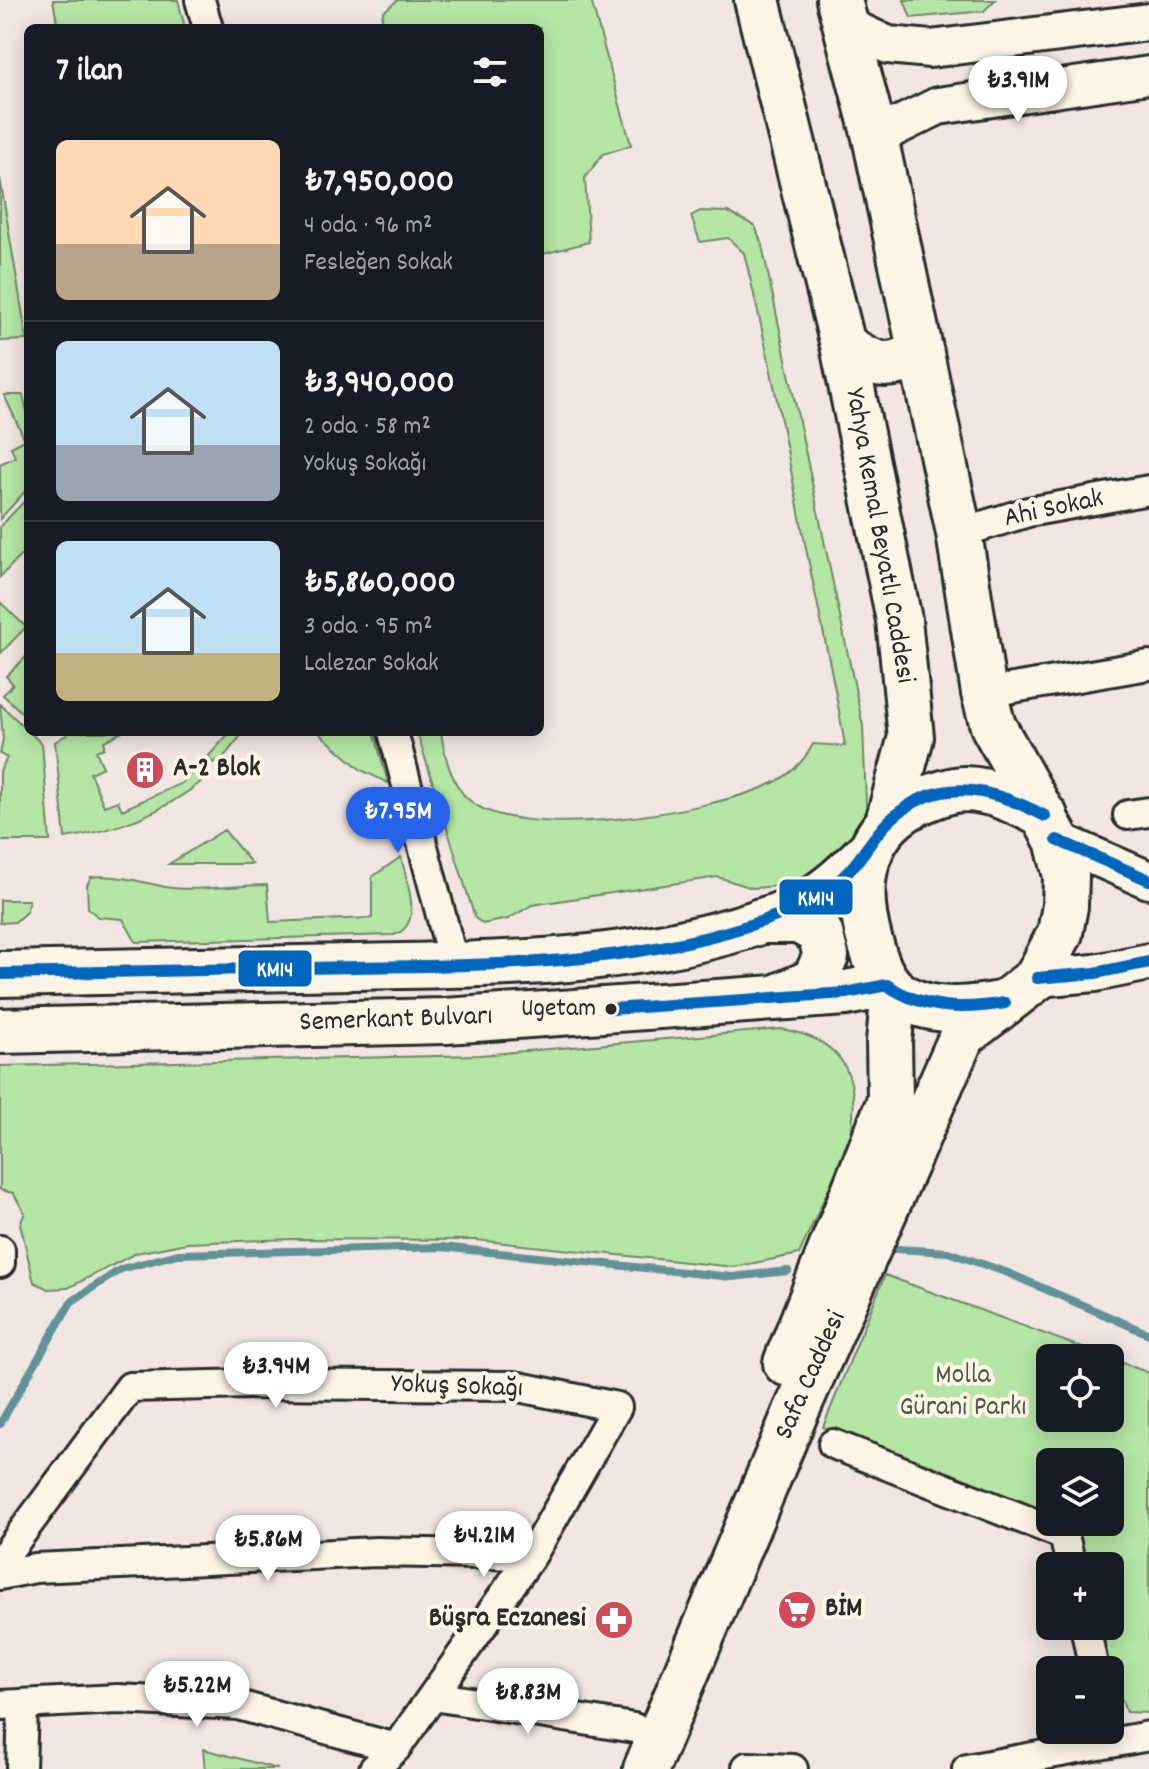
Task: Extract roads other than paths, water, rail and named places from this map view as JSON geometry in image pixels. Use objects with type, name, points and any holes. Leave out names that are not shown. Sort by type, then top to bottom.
[{"type":"main road","name":"Yahya Kemal Beyatlı Caddesi","points":[[757,0],[843,345],[899,620],[911,737],[878,836]]},
{"type":"main road","points":[[842,12],[875,137],[959,533],[984,693],[993,726],[1051,828],[1066,876],[1060,933],[1021,990],[954,1009],[921,1003],[891,987],[877,963],[863,913],[863,882],[878,836],[908,807],[963,789],[1007,796],[1051,828]]},
{"type":"main road","name":"Yahya Kemal Beyatlı Caddesi","points":[[843,345],[881,366],[899,364],[921,353]]},
{"type":"main road","name":"Semerkant Bulvarı","points":[[0,974],[454,965],[649,950],[721,934],[790,911],[836,884],[878,836]]},
{"type":"main road","points":[[760,921],[799,921],[820,933],[826,956],[814,981],[775,998]]},
{"type":"main road","name":"Semerkant Bulvarı","points":[[0,1031],[445,1021],[846,993],[891,987]]},
{"type":"main road","name":"Safa Caddesi","points":[[616,1769],[890,1100],[891,987]]},
{"type":"main road","name":"Safa Caddesi","points":[[646,1769],[795,1414],[962,1036],[1021,990]]},
{"type":"main road","points":[[775,998],[825,1002],[864,1031],[891,1070]]},
{"type":"street","points":[[200,0],[207,24]]},
{"type":"street","points":[[842,12],[888,45],[930,49],[1149,22]]},
{"type":"street","points":[[875,137],[938,106],[1149,75]]},
{"type":"street","name":"Ahi Sokak","points":[[959,533],[1028,512],[1149,490]]},
{"type":"street","points":[[984,693],[1149,665]]},
{"type":"street","points":[[394,736],[454,965]]},
{"type":"street","points":[[1051,828],[1149,880]]},
{"type":"street","points":[[1021,990],[1149,962]]},
{"type":"street","points":[[0,1250],[0,1263]]},
{"type":"street","name":"Yokuş Sokağı","points":[[0,1562],[130,1387],[250,1384],[514,1386],[617,1407],[532,1555]]},
{"type":"street","points":[[833,1444],[1064,1535],[1068,1552]]},
{"type":"street","points":[[0,1575],[35,1568],[376,1552],[532,1555]]},
{"type":"street","points":[[374,1769],[396,1748],[532,1555]]},
{"type":"street","points":[[433,1696],[634,1728]]},
{"type":"street","points":[[21,1769],[12,1705],[118,1699],[238,1705],[396,1748]]},
{"type":"street","points":[[1124,1736],[1149,1736]]},
{"type":"street","points":[[973,1768],[1074,1744]]},
{"type":"street","points":[[747,1767],[793,1769]]},
{"type":"waterway","points":[[0,1424],[71,1302],[121,1269],[178,1254],[441,1247],[732,1277],[788,1271]]},
{"type":"waterway","points":[[896,1249],[948,1252],[1008,1273],[1149,1334]]},
{"type":"place","name":"A-2 Blok","points":[[145,770]]},
{"type":"place","name":"Ugetam","points":[[611,1009]]},
{"type":"place","name":"BİM","points":[[797,1610]]},
{"type":"place","name":"Büşra Eczanesi","points":[[614,1620]]},
{"type":"park label","name":"Molla Gürani Parkı","points":[[963,1393]]}]
